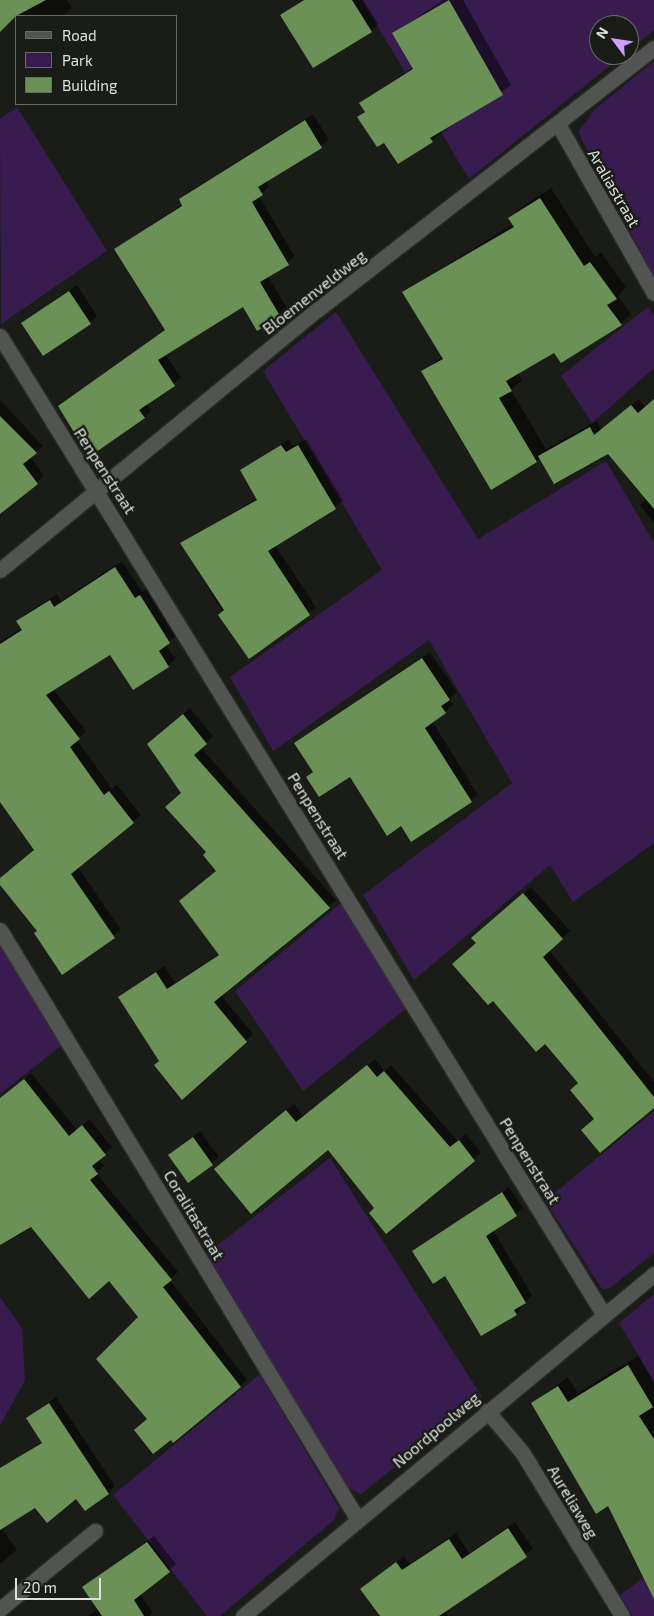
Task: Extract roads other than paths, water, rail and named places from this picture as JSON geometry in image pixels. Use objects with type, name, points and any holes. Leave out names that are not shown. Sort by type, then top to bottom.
[{"type":"street","name":"Bloemenveldweg","points":[[0,570],[317,310],[559,126],[654,48]]},
{"type":"street","name":"Araliastraat","points":[[559,126],[654,293]]},
{"type":"street","name":"Penpenstraat","points":[[0,336],[98,490],[604,1315]]},
{"type":"street","name":"Coralitastraat","points":[[0,930],[357,1518]]},
{"type":"street","name":"Noordpoolweg","points":[[243,1616],[357,1518],[654,1274]]},
{"type":"street","name":"Aureliaweg","points":[[487,1411],[522,1452],[622,1616]]},
{"type":"street","points":[[0,1609],[95,1531]]}]
